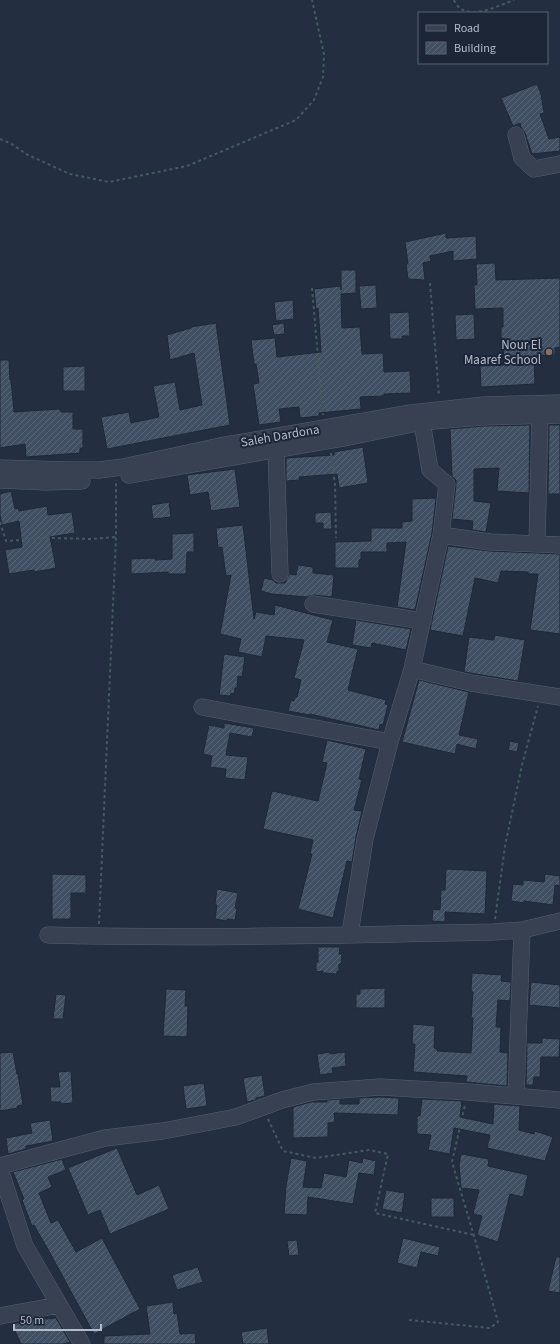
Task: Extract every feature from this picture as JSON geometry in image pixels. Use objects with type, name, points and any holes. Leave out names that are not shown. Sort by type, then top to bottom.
[{"type":"street","points":[[516,135],[522,158],[534,169],[560,164]]},
{"type":"street","name":"Saleh Dardona","points":[[0,480],[46,482],[98,480],[276,450],[327,434],[411,413],[484,405],[560,403]]},
{"type":"street","points":[[537,544],[540,415]]},
{"type":"street","name":"Saleh Dardona","points":[[0,468],[99,470],[123,467],[220,446],[422,422],[482,417],[560,415]]},
{"type":"street","points":[[350,934],[365,839],[390,742],[412,669],[441,535],[448,484],[430,470],[422,422]]},
{"type":"street","points":[[276,450],[280,574]]},
{"type":"street","points":[[441,535],[490,542],[560,545]]},
{"type":"street","points":[[313,604],[423,621]]},
{"type":"street","points":[[412,669],[471,683],[560,696]]},
{"type":"street","points":[[202,707],[390,742]]},
{"type":"street","points":[[48,935],[98,936],[493,932],[522,930],[560,921]]},
{"type":"street","points":[[516,1096],[522,930]]},
{"type":"street","points":[[0,1166],[105,1138],[163,1131],[236,1117],[282,1100],[312,1092],[380,1087],[468,1092],[560,1100]]},
{"type":"street","points":[[0,1169],[25,1246],[82,1344]]},
{"type":"street","points":[[0,1316],[59,1305]]},
{"type":"path","points":[[0,139],[10,143],[28,155],[70,174],[109,182],[187,166],[296,120],[314,100],[323,77],[324,54],[312,0]]},
{"type":"path","points":[[454,0],[456,6],[469,12],[486,10],[514,0]]},
{"type":"path","points":[[430,283],[440,410]]},
{"type":"path","points":[[312,288],[318,366],[335,485],[336,538]]},
{"type":"path","points":[[98,936],[116,537],[116,477]]},
{"type":"path","points":[[0,522],[6,540],[52,538],[91,539],[116,537]]},
{"type":"path","points":[[493,932],[505,846],[522,765],[541,694]]},
{"type":"path","points":[[409,1320],[490,1328],[498,1322],[452,1162],[468,1092]]},
{"type":"path","points":[[262,1107],[283,1151],[316,1158],[369,1150],[388,1154],[375,1213],[474,1236]]},
{"type":"building","points":[[537,84],[541,94],[544,113],[540,114],[549,139],[560,137],[560,151],[532,154],[520,123],[513,126],[501,98]]},
{"type":"building","points":[[446,233],[446,238],[476,236],[477,259],[453,261],[453,251],[430,256],[431,261],[423,263],[425,280],[408,279],[406,264],[408,264],[405,242]]},
{"type":"building","points":[[495,263],[496,280],[560,278],[560,347],[555,348],[555,355],[534,356],[535,384],[481,387],[480,366],[504,365],[503,338],[501,338],[501,327],[503,327],[503,308],[475,309],[474,285],[477,285],[476,264]]},
{"type":"building","points":[[341,270],[356,270],[356,293],[341,294],[342,328],[360,327],[362,354],[383,353],[384,372],[410,371],[411,393],[360,397],[361,409],[319,413],[319,416],[300,418],[299,407],[279,409],[281,422],[259,425],[253,384],[259,383],[256,364],[254,364],[251,340],[275,338],[277,357],[321,352],[318,308],[316,309],[314,289],[341,286]]},
{"type":"building","points":[[376,285],[377,308],[361,309],[359,286]]},
{"type":"building","points":[[293,300],[294,319],[276,321],[274,302]]},
{"type":"building","points":[[409,312],[410,336],[402,336],[402,339],[390,339],[389,313]]},
{"type":"building","points":[[474,314],[475,339],[456,340],[455,315]]},
{"type":"building","points":[[216,323],[230,425],[107,449],[101,417],[129,412],[131,423],[159,417],[153,386],[175,382],[180,410],[202,405],[194,353],[170,360],[167,335],[191,327]]},
{"type":"building","points":[[284,323],[285,334],[274,335],[272,325]]},
{"type":"building","points":[[0,360],[9,360],[14,412],[60,409],[61,412],[73,412],[73,429],[83,429],[83,448],[80,448],[80,453],[26,457],[25,444],[0,448]]},
{"type":"building","points":[[85,366],[85,391],[63,391],[63,367]]},
{"type":"building","points":[[530,425],[529,493],[497,491],[499,468],[474,469],[474,501],[491,503],[486,532],[472,530],[473,521],[452,519],[456,480],[452,476],[450,429],[483,426]]},
{"type":"building","points":[[549,425],[560,425],[560,494],[548,494]]},
{"type":"building","points":[[363,447],[368,483],[339,488],[337,474],[299,477],[300,480],[286,481],[286,458],[334,455],[334,452]]},
{"type":"building","points":[[235,469],[240,507],[211,511],[208,492],[190,495],[187,475]]},
{"type":"building","points":[[11,491],[15,509],[18,508],[19,511],[47,506],[48,515],[72,512],[75,533],[50,537],[56,568],[9,574],[5,550],[22,547],[19,521],[2,525],[0,515],[0,494]]},
{"type":"building","points":[[436,498],[432,533],[415,610],[397,607],[406,542],[387,543],[387,552],[361,552],[359,568],[335,568],[335,542],[371,541],[371,528],[402,528],[402,522],[412,521],[412,499]]},
{"type":"building","points":[[169,502],[171,517],[153,519],[151,505]]},
{"type":"building","points":[[331,512],[332,529],[323,529],[323,523],[315,523],[315,513]]},
{"type":"building","points":[[243,525],[254,619],[256,612],[274,615],[275,605],[333,620],[327,642],[358,649],[348,690],[386,700],[385,704],[388,705],[383,725],[380,724],[379,730],[310,714],[288,711],[291,700],[294,701],[295,697],[297,697],[301,680],[294,678],[304,640],[266,636],[262,657],[238,652],[241,639],[220,634],[231,575],[226,576],[222,547],[218,548],[216,528]]},
{"type":"building","points":[[194,533],[194,552],[187,552],[186,574],[168,574],[168,572],[131,574],[131,559],[172,559],[172,534]]},
{"type":"building","points":[[448,546],[490,551],[560,554],[560,634],[530,630],[538,574],[501,571],[498,583],[475,578],[463,636],[430,630]]},
{"type":"building","points":[[298,565],[313,567],[313,573],[334,575],[332,597],[314,595],[307,597],[272,594],[261,591],[264,578],[273,580],[276,583],[285,583],[289,574],[296,575]]},
{"type":"building","points":[[356,620],[411,629],[406,650],[372,643],[371,648],[352,645]]},
{"type":"building","points":[[495,635],[525,640],[518,681],[464,672],[469,637],[494,640]]},
{"type":"building","points":[[224,654],[245,657],[242,677],[238,676],[237,688],[235,688],[234,694],[231,693],[230,696],[219,695]]},
{"type":"building","points":[[419,680],[469,692],[459,735],[478,739],[476,749],[457,744],[455,754],[402,742]]},
{"type":"building","points":[[224,723],[254,728],[252,737],[230,733],[226,755],[248,757],[245,780],[225,778],[226,769],[210,767],[212,756],[203,754],[209,725],[224,728]]},
{"type":"building","points":[[327,740],[366,749],[359,779],[362,780],[354,810],[362,811],[352,862],[347,861],[333,918],[298,909],[312,854],[310,854],[313,840],[263,829],[272,791],[318,801],[327,763],[322,762]]},
{"type":"building","points":[[510,741],[519,743],[517,752],[508,750]]},
{"type":"building","points":[[446,869],[487,871],[485,914],[445,912],[445,922],[432,921],[433,909],[440,910],[441,890],[445,890]]},
{"type":"building","points":[[52,874],[86,875],[86,893],[71,893],[71,919],[52,919]]},
{"type":"building","points":[[545,874],[560,876],[560,886],[555,885],[553,905],[524,901],[524,903],[511,901],[513,884],[523,885],[523,880],[544,882]]},
{"type":"building","points":[[217,889],[238,893],[235,908],[237,908],[235,920],[227,919],[227,921],[215,919]]},
{"type":"building","points":[[318,947],[340,947],[339,954],[342,954],[341,964],[339,964],[339,971],[337,971],[337,974],[323,973],[323,971],[316,972]]},
{"type":"building","points":[[472,973],[502,975],[501,981],[511,982],[510,1001],[498,1000],[496,1027],[501,1027],[500,1052],[508,1053],[507,1086],[466,1082],[467,1076],[413,1072],[415,1044],[412,1044],[413,1024],[435,1026],[434,1048],[437,1049],[437,1051],[471,1053],[473,1018],[471,1018],[473,992],[471,991]]},
{"type":"building","points":[[531,982],[560,985],[560,1008],[529,1005]]},
{"type":"building","points":[[385,988],[385,1008],[356,1008],[356,994],[360,994],[360,989]]},
{"type":"building","points":[[166,989],[186,990],[185,1006],[188,1006],[187,1037],[163,1036]]},
{"type":"building","points":[[56,994],[66,995],[63,1019],[53,1019]]},
{"type":"building","points":[[542,1038],[560,1039],[559,1057],[541,1057],[540,1077],[534,1077],[533,1085],[526,1085],[527,1043],[542,1043]]},
{"type":"building","points":[[13,1052],[23,1105],[17,1106],[18,1108],[0,1111],[0,1053]]},
{"type":"building","points":[[330,1052],[330,1054],[345,1052],[346,1066],[332,1068],[333,1073],[320,1075],[317,1054]]},
{"type":"building","points":[[71,1071],[73,1103],[61,1104],[61,1102],[51,1102],[50,1087],[60,1087],[58,1072]]},
{"type":"building","points":[[262,1075],[265,1096],[247,1102],[243,1078]]},
{"type":"building","points":[[204,1083],[207,1106],[186,1109],[183,1086]]},
{"type":"building","points":[[359,1098],[399,1098],[398,1115],[334,1113],[335,1122],[328,1123],[328,1137],[293,1138],[293,1107],[311,1102],[327,1102],[327,1100],[340,1099],[340,1104],[359,1104]]},
{"type":"building","points":[[422,1099],[462,1101],[460,1117],[493,1124],[494,1104],[520,1106],[519,1130],[534,1134],[535,1131],[553,1137],[545,1161],[487,1148],[490,1135],[454,1128],[450,1154],[428,1150],[431,1135],[417,1134],[417,1116],[420,1116]]},
{"type":"building","points":[[50,1120],[53,1141],[26,1146],[26,1149],[8,1154],[6,1138],[32,1133],[30,1123]]},
{"type":"building","points":[[117,1148],[137,1195],[159,1185],[169,1209],[110,1234],[100,1210],[88,1215],[68,1168]]},
{"type":"building","points":[[461,1154],[489,1159],[488,1166],[528,1175],[523,1197],[510,1194],[498,1242],[477,1235],[482,1216],[473,1214],[479,1190],[461,1188],[459,1165]]},
{"type":"building","points":[[291,1158],[307,1161],[303,1187],[321,1188],[324,1173],[346,1177],[349,1160],[362,1163],[363,1158],[376,1161],[374,1175],[359,1173],[353,1204],[308,1197],[307,1215],[284,1214],[286,1186]]},
{"type":"building","points":[[62,1159],[66,1170],[48,1177],[52,1187],[39,1193],[51,1223],[58,1220],[76,1252],[102,1238],[140,1309],[94,1334],[34,1225],[32,1226],[22,1200],[24,1199],[13,1172]]},
{"type":"building","points":[[386,1190],[405,1193],[402,1213],[382,1209]]},
{"type":"building","points":[[431,1198],[454,1198],[454,1217],[431,1217]]},
{"type":"building","points":[[403,1238],[440,1247],[438,1256],[421,1252],[417,1268],[397,1263]]},
{"type":"building","points":[[297,1240],[299,1255],[289,1256],[287,1241]]},
{"type":"building","points":[[556,1257],[560,1257],[560,1293],[548,1291]]},
{"type":"building","points":[[198,1267],[203,1282],[177,1290],[172,1275]]},
{"type":"building","points":[[173,1302],[174,1314],[177,1313],[180,1334],[195,1333],[196,1344],[104,1344],[104,1336],[150,1334],[146,1306]]},
{"type":"building","points":[[44,1317],[46,1319],[56,1318],[70,1342],[63,1344],[21,1344],[12,1324]]},
{"type":"building","points":[[267,1328],[269,1344],[243,1344],[241,1332]]},
{"type":"place","name":"Nour El Maaref School","points":[[549,352]]}]
